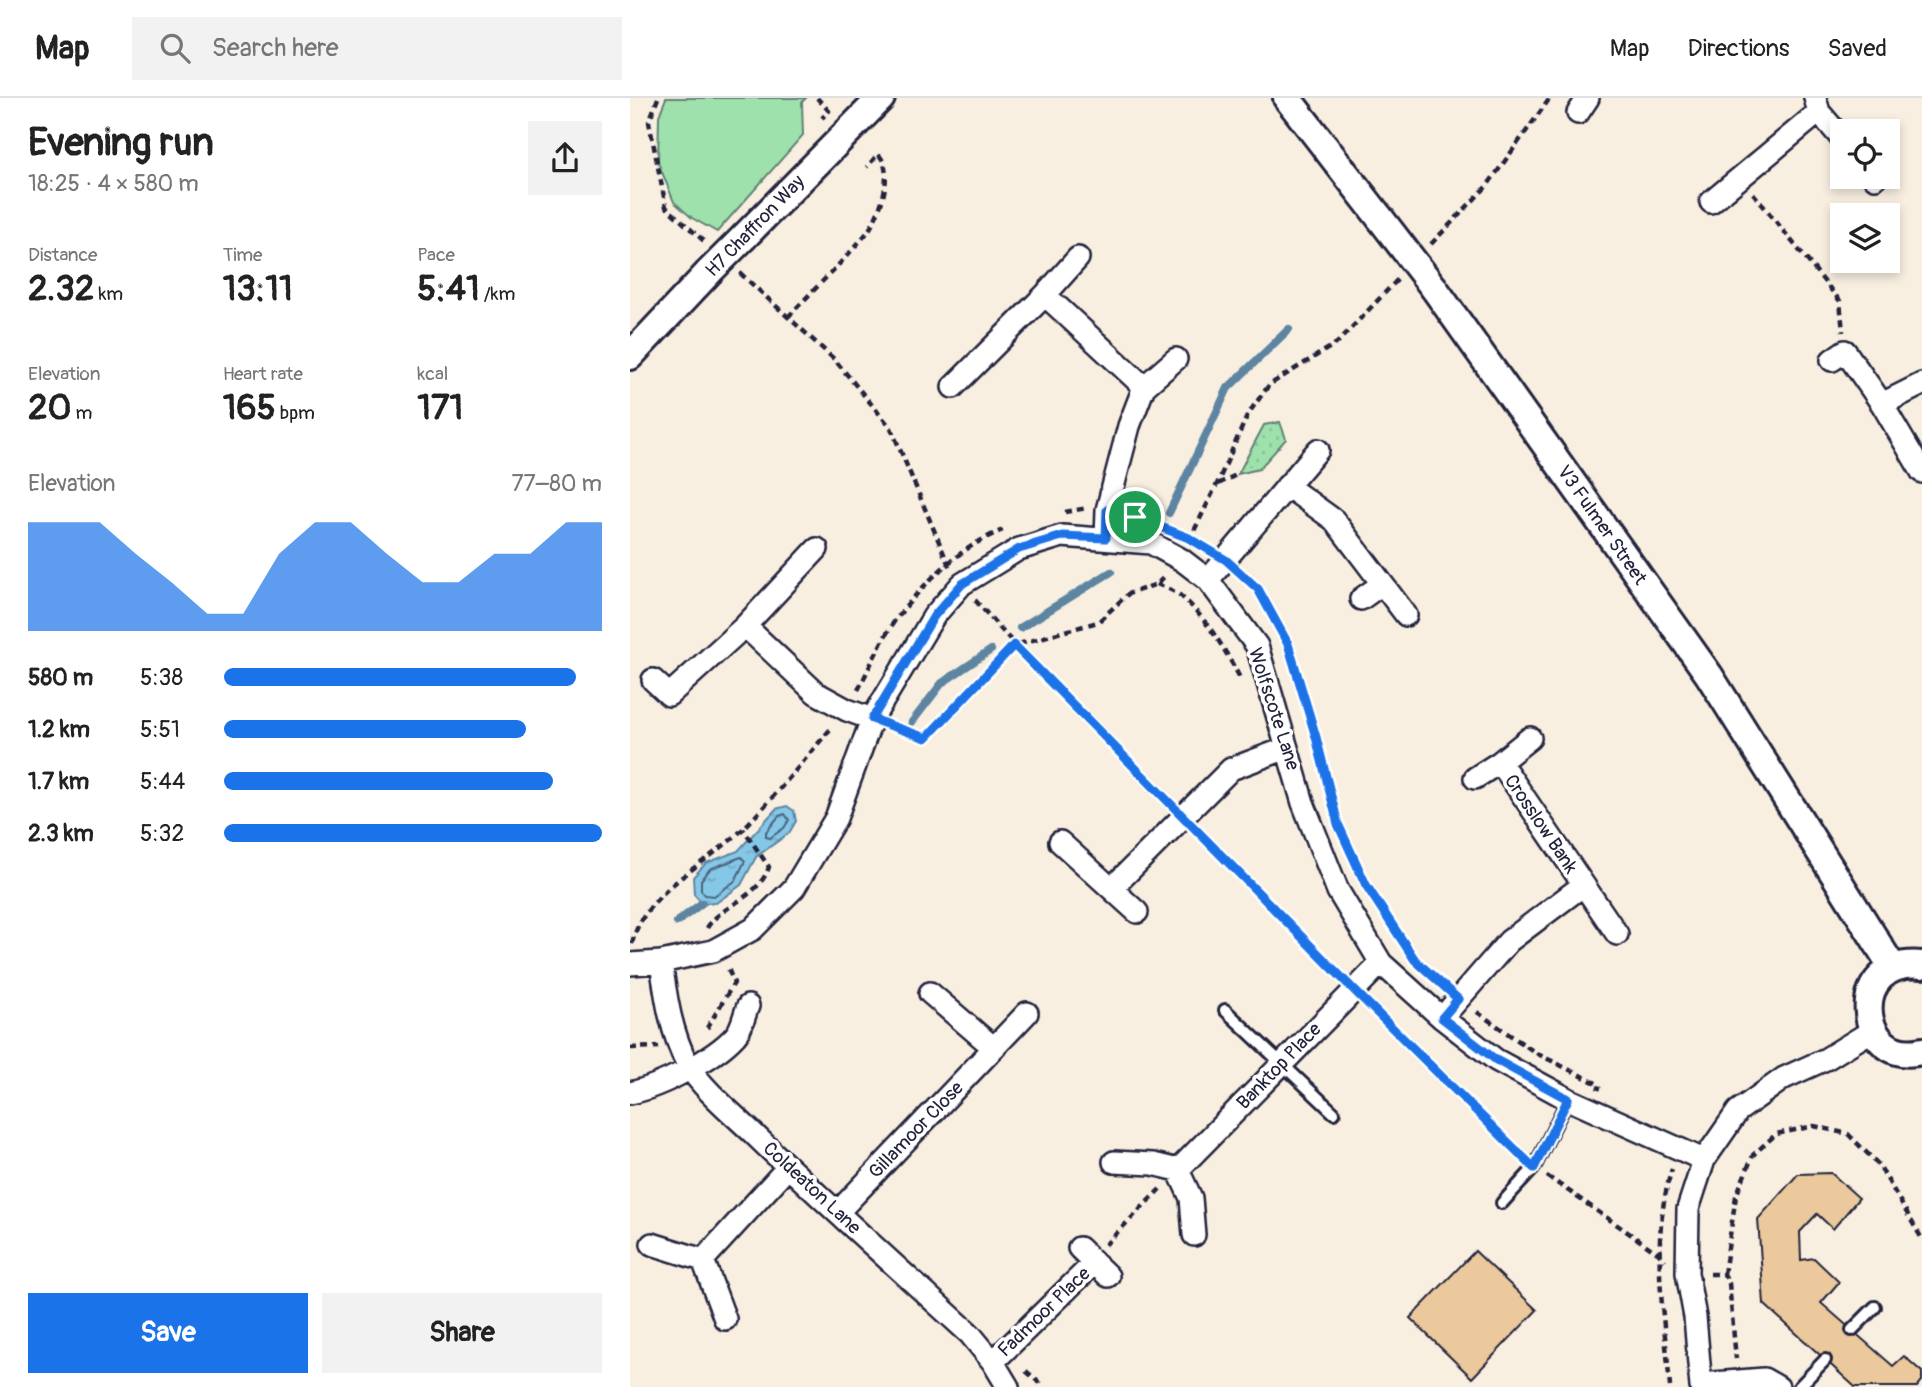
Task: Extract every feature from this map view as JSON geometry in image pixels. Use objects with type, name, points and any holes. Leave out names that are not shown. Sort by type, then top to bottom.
[{"type":"street","name":"H7 Chaffron Way","points":[[630,356],[881,98]]},
{"type":"street","name":"V3 Fulmer Street","points":[[1287,98],[1434,288],[1709,675],[1893,968]]},
{"type":"street","points":[[1711,202],[1817,105],[1830,122]]},
{"type":"street","points":[[953,387],[1078,258]]},
{"type":"street","points":[[1045,295],[1144,387]]},
{"type":"street","points":[[1839,355],[1882,404],[1922,472]]},
{"type":"street","points":[[1106,538],[1107,510],[1129,426],[1144,387],[1176,359]]},
{"type":"street","points":[[1882,404],[1922,384]]},
{"type":"street","points":[[1208,580],[1318,450]]},
{"type":"street","points":[[1287,486],[1334,520],[1406,615]]},
{"type":"street","name":"Wolfscote Lane","points":[[630,964],[661,962],[713,951],[753,929],[794,888],[836,818],[872,719],[934,616],[962,584],[1019,549],[1062,536],[1151,543],[1182,560],[1208,580],[1257,646],[1303,803],[1338,891],[1381,963],[1442,1018],[1496,1060],[1588,1109],[1704,1160]]},
{"type":"street","points":[[653,680],[669,695],[745,626],[817,550]]},
{"type":"street","points":[[1360,599],[1381,584]]},
{"type":"street","points":[[745,626],[816,693],[847,710],[872,719]]},
{"type":"street","name":"Crosslow Bank","points":[[1475,778],[1530,738]]},
{"type":"street","points":[[1112,888],[1231,769],[1287,748]]},
{"type":"street","name":"Crosslow Bank","points":[[1500,762],[1617,934]]},
{"type":"street","points":[[1060,842],[1137,912]]},
{"type":"street","name":"Crosslow Bank","points":[[1442,1018],[1509,941],[1582,886]]},
{"type":"street","name":"Coldeaton Lane","points":[[661,962],[667,1005],[690,1068],[715,1097],[788,1167],[970,1334],[993,1362],[1008,1387]]},
{"type":"street","name":"Banktop Place","points":[[1178,1170],[1381,963]]},
{"type":"street","points":[[1922,965],[1907,964],[1893,968],[1875,983],[1870,994],[1868,1018],[1873,1030],[1891,1048],[1904,1052],[1922,1051]]},
{"type":"street","points":[[930,993],[993,1048]]},
{"type":"street","points":[[630,1093],[648,1090],[707,1059],[737,1035],[748,1006]]},
{"type":"street","name":"Gillamoor Close","points":[[838,1212],[1027,1013]]},
{"type":"street","points":[[1778,1387],[1764,1379],[1701,1385],[1695,1317],[1687,1273],[1688,1209],[1704,1160],[1738,1111],[1784,1078],[1826,1059],[1873,1030]]},
{"type":"street","points":[[1114,1162],[1153,1164],[1178,1170],[1191,1198],[1194,1235]]},
{"type":"street","points":[[703,1260],[788,1167]]},
{"type":"street","points":[[652,1244],[703,1260]]},
{"type":"street","points":[[703,1260],[724,1319]]},
{"type":"street","name":"Fadmoor Place","points":[[993,1362],[1094,1263]]},
{"type":"lane","points":[[1225,1010],[1334,1113]]},
{"type":"lane","points":[[1503,1203],[1534,1168],[1568,1099]]},
{"type":"lane","points":[[1852,1330],[1875,1307]]},
{"type":"lane","points":[[1799,1387],[1825,1360]]},
{"type":"path","points":[[658,98],[649,122],[666,207],[719,263],[788,317],[835,360],[891,428],[947,562],[962,584],[1014,645],[1182,817],[1534,1168]]},
{"type":"path","points":[[815,125],[829,111],[817,98]]},
{"type":"path","points":[[1430,245],[1487,186],[1550,98]]},
{"type":"path","points":[[788,317],[867,232],[878,211],[887,169],[878,154],[867,167]]},
{"type":"path","points":[[1740,176],[1840,301],[1839,355]]},
{"type":"path","points":[[872,719],[926,738],[1014,645],[1098,622],[1128,594],[1157,584],[1182,560],[1189,538],[1248,414],[1269,385],[1337,343],[1402,274]]},
{"type":"path","points":[[1217,484],[1238,474]]},
{"type":"path","points":[[1053,514],[1089,508],[1107,510]]},
{"type":"path","points":[[630,951],[633,937],[652,904],[743,829],[847,710],[895,620],[947,562],[986,537],[1008,528]]},
{"type":"path","points":[[1178,534],[1226,560],[1258,589],[1288,644],[1338,824]]},
{"type":"path","points":[[1157,584],[1181,596],[1204,621],[1229,657],[1244,685]]},
{"type":"path","points":[[743,829],[765,858]]},
{"type":"path","points":[[1343,836],[1366,885],[1423,968]]},
{"type":"path","points":[[1458,999],[1536,1054],[1600,1085],[1588,1109]]},
{"type":"path","points":[[1724,1274],[1736,1196],[1753,1155],[1776,1134],[1814,1126],[1848,1134],[1879,1165],[1922,1239]]},
{"type":"path","points":[[1094,1263],[1098,1253],[1178,1170]]},
{"type":"green space","points":[[666,98],[806,98],[802,102],[803,135],[717,232],[692,218],[674,202],[658,162],[659,116]]},
{"type":"green space","points":[[1280,422],[1286,439],[1259,469],[1238,474],[1264,425]]},
{"type":"water","points":[[787,806],[794,811],[796,821],[789,833],[756,857],[741,885],[716,903],[702,903],[694,894],[693,877],[706,863],[738,851],[776,809]]},
{"type":"building","points":[[1831,1173],[1859,1198],[1833,1229],[1817,1214],[1800,1232],[1801,1260],[1814,1258],[1839,1282],[1821,1303],[1893,1366],[1904,1356],[1922,1372],[1922,1381],[1917,1387],[1855,1387],[1764,1304],[1758,1219],[1798,1174]]},
{"type":"building","points":[[1475,1251],[1537,1310],[1472,1378],[1410,1318]]},
{"type":"waterway","points":[[1169,513],[1228,388],[1289,329]]},
{"type":"waterway","points":[[1020,628],[1111,572]]},
{"type":"waterway","points":[[912,722],[942,683],[991,650]]},
{"type":"waterway","points":[[677,922],[702,903]]},
{"type":"route","points":[[1107,510],[1135,517],[1189,538],[1226,560],[1258,589],[1288,644],[1338,824],[1366,885],[1415,960],[1458,999],[1442,1018],[1496,1060],[1568,1099],[1534,1168],[1353,989],[1014,645],[926,738],[872,719],[934,616],[962,584],[1019,549],[1062,536],[1106,538],[1107,510]]}]
